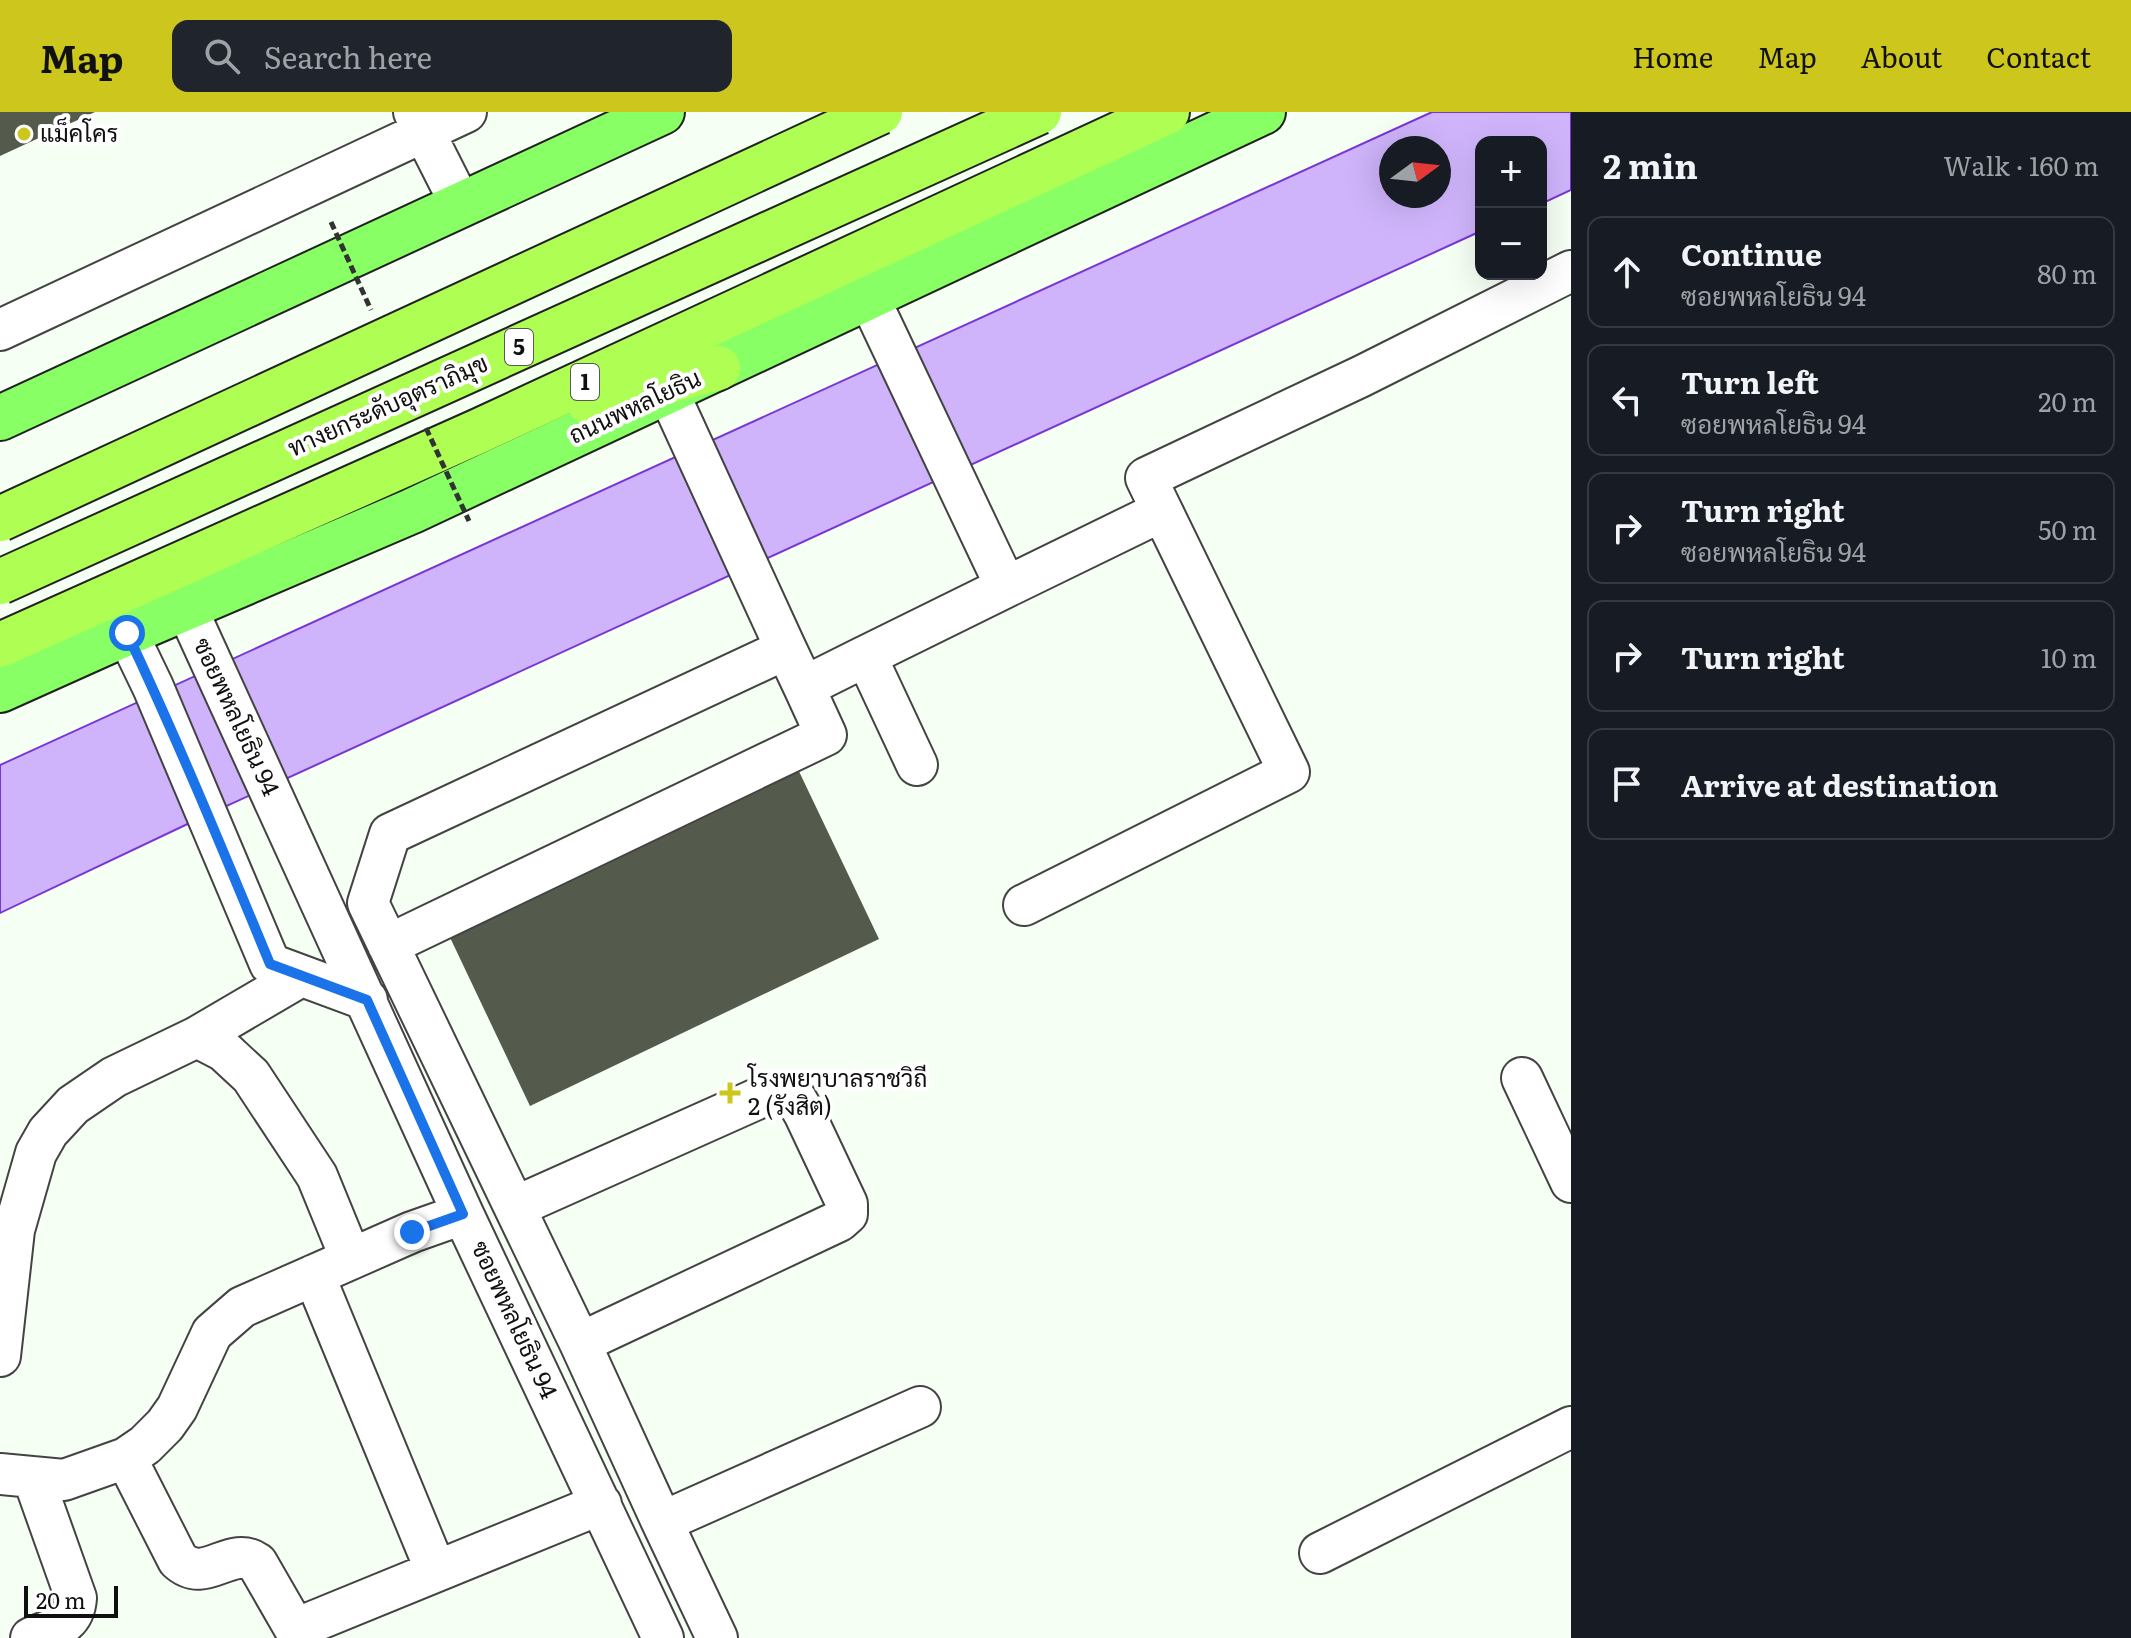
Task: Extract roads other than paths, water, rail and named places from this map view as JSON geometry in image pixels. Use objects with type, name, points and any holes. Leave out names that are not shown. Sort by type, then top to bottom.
[{"type":"highway","points":[[0,516],[870,112]]},
{"type":"highway","points":[[0,516],[880,112]]},
{"type":"highway","name":"ทางยกระดับอุตราภิมุข","points":[[0,582],[1039,112]]},
{"type":"highway","name":"ถนนพหลโยธิน","points":[[0,645],[479,431],[1167,112]]},
{"type":"highway","points":[[479,431],[718,368]]},
{"type":"main road","points":[[0,418],[662,112]]},
{"type":"main road","name":"ถนนพหลโยธิน","points":[[0,690],[412,511],[674,404],[718,368],[876,311],[1263,112]]},
{"type":"street","points":[[0,330],[418,122],[466,112]]},
{"type":"street","points":[[418,122],[461,205]]},
{"type":"street","points":[[1024,905],[1289,772],[1146,478],[1362,376],[1571,271]]},
{"type":"street","points":[[876,311],[1006,587]]},
{"type":"street","points":[[388,945],[826,735],[674,404]]},
{"type":"street","points":[[804,687],[1162,511]]},
{"type":"street","name":"ซอยพหลโยธิน 94","points":[[186,607],[463,1214],[663,1638]]},
{"type":"street","points":[[127,633],[153,687],[270,964],[367,1000]]},
{"type":"street","points":[[717,1638],[580,1343],[368,903],[390,834],[786,649]]},
{"type":"street","points":[[866,656],[917,765]]},
{"type":"street","points":[[0,1356],[14,1230],[36,1153],[48,1132],[73,1105],[114,1077],[197,1037],[301,976]]},
{"type":"street","points":[[197,1037],[224,1051],[251,1076],[317,1176],[351,1259]]},
{"type":"street","points":[[1522,1078],[1571,1182]]},
{"type":"street","points":[[515,1207],[759,1098],[784,1092],[796,1099],[805,1115],[847,1204],[847,1214],[839,1221],[580,1343]]},
{"type":"street","points":[[16,1476],[64,1480],[126,1458],[165,1425],[177,1408],[212,1333],[242,1307],[412,1232],[463,1214]]},
{"type":"street","points":[[314,1275],[436,1571]]},
{"type":"street","points":[[662,1522],[920,1407]]},
{"type":"street","points":[[1320,1553],[1571,1427]]},
{"type":"street","points":[[126,1458],[178,1560],[186,1567],[197,1570],[249,1557],[257,1563],[297,1634],[436,1571],[601,1504]]},
{"type":"street","points":[[16,1476],[76,1598],[75,1610],[67,1623],[31,1638]]},
{"type":"place","name":"แม็คโคร","points":[[24,134]]},
{"type":"place","name":"โรงพยาบาลราชวิถี 2 (รังสิต)","points":[[730,1093]]}]
